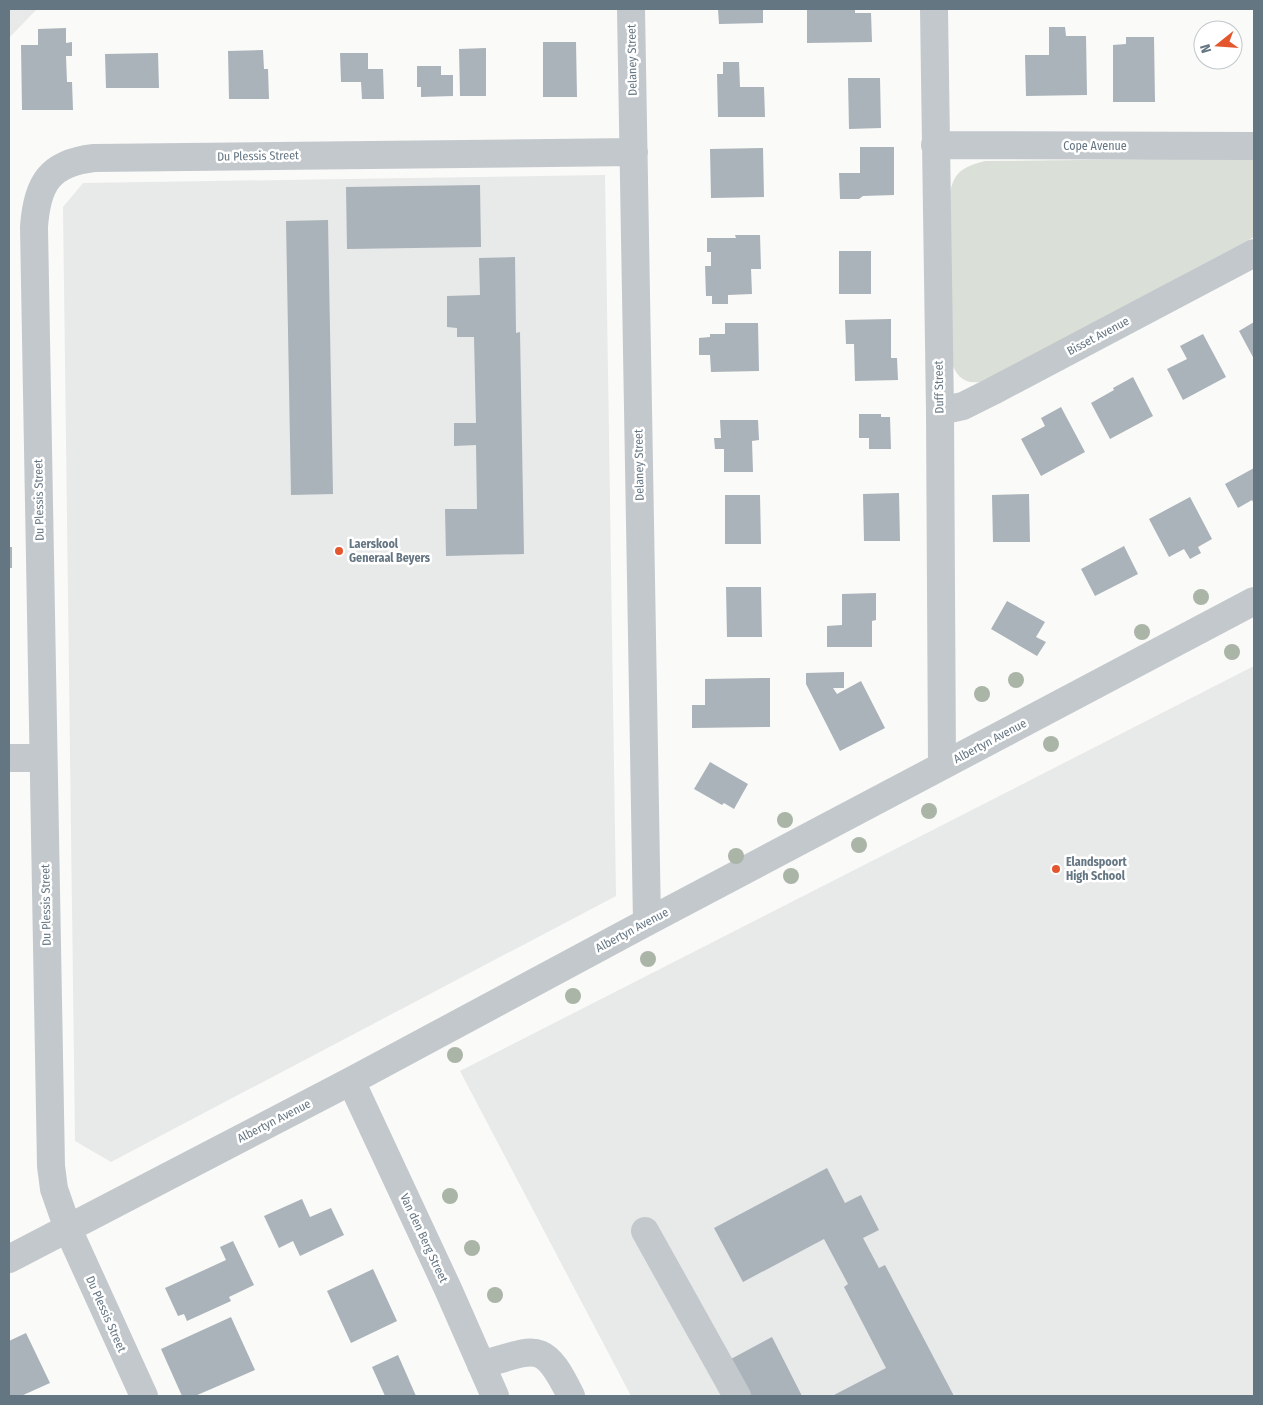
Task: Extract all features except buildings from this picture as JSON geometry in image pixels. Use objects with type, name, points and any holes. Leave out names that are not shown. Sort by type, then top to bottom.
[{"type":"street","name":"Delaney Street","points":[[631,9],[647,922]]},
{"type":"street","name":"Duff Street","points":[[934,9],[940,410],[942,766]]},
{"type":"street","name":"Cope Avenue","points":[[935,145],[1254,146]]},
{"type":"street","name":"Du Plessis Street","points":[[144,1396],[68,1229],[54,1189],[51,1166],[34,227],[38,200],[48,178],[54,171],[70,162],[94,158],[634,152]]},
{"type":"street","name":"Bisset Avenue","points":[[940,410],[963,406],[986,395],[1254,254]]},
{"type":"street","name":"Albertyn Avenue","points":[[9,1259],[351,1081],[1254,601]]},
{"type":"street","points":[[9,758],[43,758]]},
{"type":"street","name":"Van den Berg Street","points":[[351,1081],[495,1396]]},
{"type":"street","points":[[645,1231],[737,1396]]},
{"type":"street","points":[[481,1365],[527,1352],[540,1353],[551,1360],[560,1373],[571,1396]]},
{"type":"shaded area","points":[[9,9],[37,9],[9,38]]},
{"type":"shaded area","points":[[1254,158],[1254,237],[985,381],[967,381],[962,379],[955,371],[950,359],[949,201],[955,178],[963,169],[985,161]]},
{"type":"shaded area","name":"Laerskool Generaal Beyers","points":[[605,175],[616,896],[111,1162],[75,1141],[63,207],[83,183]]},
{"type":"shaded area","name":"Elandspoort High School","points":[[1254,666],[1254,1396],[631,1396],[460,1071]]},
{"type":"place","name":"Laerskool Generaal Beyers","points":[[339,551]]},
{"type":"place","name":"Elandspoort High School","points":[[1056,869]]}]
